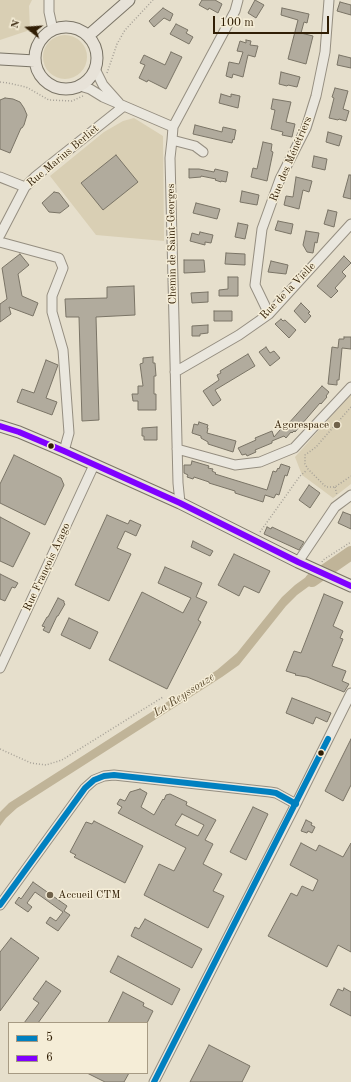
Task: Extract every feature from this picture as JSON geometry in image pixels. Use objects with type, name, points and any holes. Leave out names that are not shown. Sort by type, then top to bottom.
[{"type":"main road","points":[[88,36],[129,0]]},
{"type":"main road","points":[[62,27],[72,28],[88,36],[96,52],[97,61],[95,69],[86,81],[80,86],[71,89],[60,89],[51,86],[43,79],[35,62],[35,52],[45,35],[62,27]]},
{"type":"main road","points":[[0,59],[35,62]]},
{"type":"main road","points":[[0,426],[19,432],[64,451],[180,503],[298,562],[349,585]]},
{"type":"street","points":[[49,0],[48,12],[53,30]]},
{"type":"street","name":"Chemin de Saint-Georges","points":[[180,503],[177,449],[170,158],[173,128],[235,11],[238,0]]},
{"type":"street","name":"Rue des Ménétriers","points":[[269,314],[255,285],[262,228],[280,179],[306,128],[316,96],[325,52],[328,0]]},
{"type":"street","points":[[95,69],[103,84],[122,105]]},
{"type":"street","points":[[80,86],[103,98],[173,128]]},
{"type":"street","name":"Rue Marius Berliet","points":[[0,235],[25,187],[36,176],[122,105]]},
{"type":"street","points":[[172,140],[196,146],[203,152]]},
{"type":"street","points":[[0,177],[25,187]]},
{"type":"street","name":"Rue de la Vielle","points":[[175,372],[239,335],[269,314],[351,224]]},
{"type":"street","points":[[0,242],[59,258],[63,268],[52,296],[52,312],[63,350],[69,433],[64,451]]},
{"type":"street","points":[[177,449],[235,465],[260,462],[294,448],[351,387]]},
{"type":"street","name":"Rue François Arago","points":[[0,668],[94,465]]},
{"type":"street","points":[[298,562],[334,507],[351,494]]},
{"type":"street","points":[[154,1082],[351,693]]},
{"type":"street","points":[[0,905],[85,788],[94,780],[104,776],[114,775],[270,792],[276,793],[296,804]]},
{"type":"path","points":[[101,80],[108,71],[117,44],[125,30],[153,0]]},
{"type":"path","points":[[0,82],[26,88],[49,100],[72,101],[92,91]]},
{"type":"path","points":[[351,407],[316,447],[305,455],[305,464],[308,469],[326,487],[335,487],[351,476]]},
{"type":"path","points":[[255,540],[300,476],[308,469]]},
{"type":"path","points":[[321,562],[351,542]]},
{"type":"path","points":[[0,749],[31,763],[46,765],[62,760],[163,697]]},
{"type":"shaded area","points":[[0,0],[32,0],[29,6],[30,30],[0,40]]},
{"type":"shaded area","points":[[61,35],[69,35],[81,41],[87,53],[87,61],[81,73],[69,79],[61,79],[49,73],[43,61],[43,53],[49,41]]},
{"type":"shaded area","points":[[134,118],[163,136],[164,241],[96,235],[50,176],[104,132],[123,121]]},
{"type":"shaded area","name":"Agorespace","points":[[351,394],[351,484],[333,498],[302,475],[295,457]]},
{"type":"water","points":[[351,549],[351,557],[334,568],[326,565]]},
{"type":"water","points":[[313,572],[323,576],[297,595],[286,606],[239,665],[17,808],[0,826],[0,812],[9,803],[217,670],[237,653],[282,597]]},
{"type":"building","points":[[202,0],[215,0],[222,4],[218,13],[199,5]]},
{"type":"building","points":[[255,0],[264,5],[256,18],[248,13]]},
{"type":"building","points":[[340,2],[351,5],[351,15],[337,11]]},
{"type":"building","points":[[163,8],[173,14],[170,21],[164,18],[154,27],[149,21]]},
{"type":"building","points":[[282,8],[309,14],[307,23],[304,22],[301,33],[313,36],[306,64],[288,59],[298,20],[281,15]]},
{"type":"building","points":[[176,24],[188,30],[186,33],[193,37],[189,44],[170,34]]},
{"type":"building","points":[[246,40],[251,41],[250,45],[258,46],[255,57],[248,55],[243,77],[233,74],[232,78],[226,76],[229,62],[239,64],[243,52],[237,51],[240,41],[246,43]]},
{"type":"building","points":[[171,52],[182,57],[166,89],[148,80],[147,82],[139,78],[145,65],[140,63],[144,55],[165,65]]},
{"type":"building","points":[[339,55],[351,58],[351,68],[337,65]]},
{"type":"building","points":[[281,72],[300,77],[297,87],[279,84]]},
{"type":"building","points":[[335,88],[348,91],[343,109],[349,111],[346,121],[329,118]]},
{"type":"building","points":[[221,94],[231,97],[231,94],[240,96],[238,108],[219,103]]},
{"type":"building","points":[[5,98],[20,102],[27,115],[24,125],[21,128],[10,153],[0,149],[0,100]]},
{"type":"building","points":[[273,99],[291,102],[286,122],[295,124],[292,137],[282,135],[283,132],[271,129],[275,110],[271,109]]},
{"type":"building","points":[[195,125],[222,132],[223,127],[236,130],[234,140],[233,139],[232,143],[193,134]]},
{"type":"building","points":[[328,132],[342,136],[339,146],[326,142]]},
{"type":"building","points":[[263,142],[272,144],[271,151],[273,152],[267,181],[251,177],[253,168],[257,169]]},
{"type":"building","points":[[116,155],[138,182],[103,210],[81,183]]},
{"type":"building","points":[[314,156],[327,159],[325,170],[312,167]]},
{"type":"building","points":[[189,169],[214,172],[215,169],[228,172],[226,182],[201,176],[189,178]]},
{"type":"building","points":[[349,175],[351,175],[351,199],[343,197]]},
{"type":"building","points":[[296,177],[312,181],[309,192],[303,190],[299,209],[284,205],[286,196],[293,197]]},
{"type":"building","points":[[242,191],[259,195],[257,205],[240,202]]},
{"type":"building","points":[[54,192],[59,193],[69,206],[60,213],[49,212],[42,203]]},
{"type":"building","points":[[196,203],[220,209],[217,219],[193,213]]},
{"type":"building","points":[[328,210],[337,212],[334,227],[324,224]]},
{"type":"building","points":[[278,221],[293,224],[291,234],[275,230]]},
{"type":"building","points":[[238,223],[248,225],[245,239],[235,237]]},
{"type":"building","points":[[306,231],[319,233],[317,243],[315,242],[313,253],[307,252],[303,245]]},
{"type":"building","points":[[200,232],[213,235],[211,243],[205,242],[205,245],[190,241],[192,233],[199,235]]},
{"type":"building","points":[[226,253],[245,254],[245,265],[225,264]]},
{"type":"building","points":[[20,254],[29,265],[18,274],[22,296],[38,303],[33,316],[9,307],[11,314],[0,322],[0,304],[7,299],[2,268]]},
{"type":"building","points":[[344,256],[351,263],[342,272],[346,276],[335,288],[338,291],[331,298],[317,286]]},
{"type":"building","points":[[184,260],[204,260],[205,272],[184,273]]},
{"type":"building","points":[[271,261],[288,265],[286,274],[268,272]]},
{"type":"building","points":[[228,277],[238,277],[238,296],[219,296],[219,290],[228,289]]},
{"type":"building","points":[[134,286],[135,315],[96,317],[99,420],[82,421],[79,317],[66,317],[65,299],[107,298],[107,287]]},
{"type":"building","points":[[208,292],[208,302],[192,303],[191,293]]},
{"type":"building","points":[[301,303],[310,312],[308,313],[311,316],[305,323],[294,311]]},
{"type":"building","points":[[214,311],[232,311],[232,321],[214,321]]},
{"type":"building","points":[[281,319],[283,321],[285,320],[296,330],[289,338],[275,324]]},
{"type":"building","points":[[208,325],[208,333],[200,334],[200,336],[192,336],[192,326]]},
{"type":"building","points":[[344,337],[351,337],[351,349],[342,348],[339,380],[337,380],[337,385],[328,384],[332,347],[338,348],[339,339],[344,339]]},
{"type":"building","points":[[266,347],[270,353],[274,351],[280,358],[270,366],[259,352]]},
{"type":"building","points":[[248,354],[255,366],[215,390],[221,400],[213,406],[203,391],[219,380],[217,375],[221,373],[220,371]]},
{"type":"building","points":[[153,357],[156,376],[154,376],[154,394],[156,394],[156,410],[138,410],[138,401],[133,401],[132,394],[138,394],[138,386],[143,386],[140,364],[143,363],[143,358]]},
{"type":"building","points":[[46,360],[58,365],[46,398],[57,402],[52,415],[17,402],[22,389],[34,393]]},
{"type":"building","points":[[322,386],[329,392],[326,396],[327,397],[295,432],[291,432],[286,438],[284,436],[272,441],[272,443],[255,450],[256,452],[247,456],[246,454],[242,455],[238,448],[256,440],[255,438],[272,431],[274,437],[286,423],[288,424]]},
{"type":"building","points":[[199,422],[208,425],[207,433],[236,441],[233,452],[208,444],[208,442],[201,438],[201,436],[192,433],[194,424],[198,425]]},
{"type":"building","points":[[157,427],[157,440],[144,440],[144,436],[142,436],[142,428]]},
{"type":"building","points":[[14,455],[61,478],[64,485],[45,525],[0,503],[0,484]]},
{"type":"building","points":[[192,461],[209,466],[208,468],[213,469],[212,471],[216,473],[215,474],[267,490],[273,471],[276,472],[281,464],[290,467],[287,476],[285,475],[279,495],[276,494],[274,498],[265,495],[263,502],[194,477],[193,479],[187,477],[188,475],[184,473],[184,465],[191,465]]},
{"type":"building","points":[[309,485],[320,493],[310,508],[299,500]]},
{"type":"building","points":[[343,512],[351,515],[351,529],[338,523]]},
{"type":"building","points":[[107,515],[128,524],[130,520],[141,525],[136,536],[125,531],[117,548],[131,554],[109,601],[75,585]]},
{"type":"building","points":[[0,517],[30,533],[13,567],[0,561]]},
{"type":"building","points":[[267,527],[271,529],[272,527],[304,542],[299,550],[264,534]]},
{"type":"building","points":[[193,541],[213,551],[210,556],[191,547]]},
{"type":"building","points":[[234,554],[270,571],[259,593],[244,586],[239,596],[218,585]]},
{"type":"building","points":[[165,567],[202,583],[196,597],[207,602],[198,620],[201,622],[167,689],[109,660],[142,592],[183,613],[191,598],[158,583]]},
{"type":"building","points":[[0,574],[18,583],[15,588],[12,587],[5,601],[0,599]]},
{"type":"building","points":[[324,594],[343,602],[333,626],[343,631],[340,638],[343,639],[332,666],[346,671],[342,681],[349,684],[344,692],[307,677],[295,675],[296,674],[286,671],[294,651],[301,653]]},
{"type":"building","points":[[58,598],[64,601],[65,604],[57,616],[49,633],[43,630],[45,627],[42,626]]},
{"type":"building","points":[[69,618],[98,632],[90,649],[61,635]]},
{"type":"building","points":[[292,698],[331,713],[327,722],[316,717],[313,724],[286,713]]},
{"type":"building","points":[[351,739],[351,785],[343,801],[325,791]]},
{"type":"building","points":[[140,789],[147,793],[141,807],[154,815],[166,795],[170,794],[187,802],[186,805],[216,820],[205,840],[213,844],[203,864],[222,874],[213,891],[224,896],[208,928],[144,895],[159,864],[174,871],[186,848],[118,813],[122,807],[117,804],[120,799],[125,801],[130,792]],"holes":[[[182,814],[204,825],[198,836],[175,825]]]},
{"type":"building","points":[[253,807],[268,814],[246,860],[230,852]]},
{"type":"building","points":[[306,820],[312,823],[311,825],[315,827],[312,833],[308,831],[307,833],[301,831]]},
{"type":"building","points":[[94,821],[143,846],[125,883],[74,857],[76,855],[70,852],[86,822],[92,824]]},
{"type":"building","points":[[301,843],[316,851],[319,845],[343,857],[351,843],[351,952],[338,945],[327,967],[268,936],[291,893],[297,896],[302,886],[313,891],[318,880],[290,865]]},
{"type":"building","points":[[33,882],[67,906],[64,911],[70,915],[58,931],[46,923],[50,917],[56,921],[63,912],[35,892],[27,903],[32,907],[28,912],[15,903],[19,897],[21,899]]},
{"type":"building","points":[[145,919],[202,949],[192,968],[131,936],[135,927],[139,929]]},
{"type":"building","points":[[11,938],[39,958],[0,1011],[0,952]]},
{"type":"building","points":[[118,956],[180,989],[172,1005],[110,972]]},
{"type":"building","points":[[46,981],[61,991],[39,1022],[25,1022],[39,1003],[33,999]]},
{"type":"building","points":[[344,988],[351,992],[351,1016],[330,1005],[338,989],[343,991]]},
{"type":"building","points":[[123,992],[144,1003],[143,1006],[153,1011],[148,1022],[108,1022]]},
{"type":"building","points":[[209,1045],[250,1066],[242,1082],[190,1082]]},
{"type":"building","points":[[89,1074],[128,1074],[124,1082],[105,1082]]},
{"type":"waterway","name":"La Reyssouze","points":[[312,580],[351,553]]},
{"type":"transit line","name":"6","points":[[0,426],[19,432],[64,451],[180,503],[298,562],[351,586]]},
{"type":"transit line","name":"5","points":[[154,1082],[328,739]]},
{"type":"transit line","name":"5","points":[[0,905],[85,788],[94,780],[104,776],[114,775],[270,792],[276,793],[296,804]]},
{"type":"place","name":"Agorespace","points":[[337,425]]},
{"type":"place","name":"Accueil CTM","points":[[50,895]]}]
